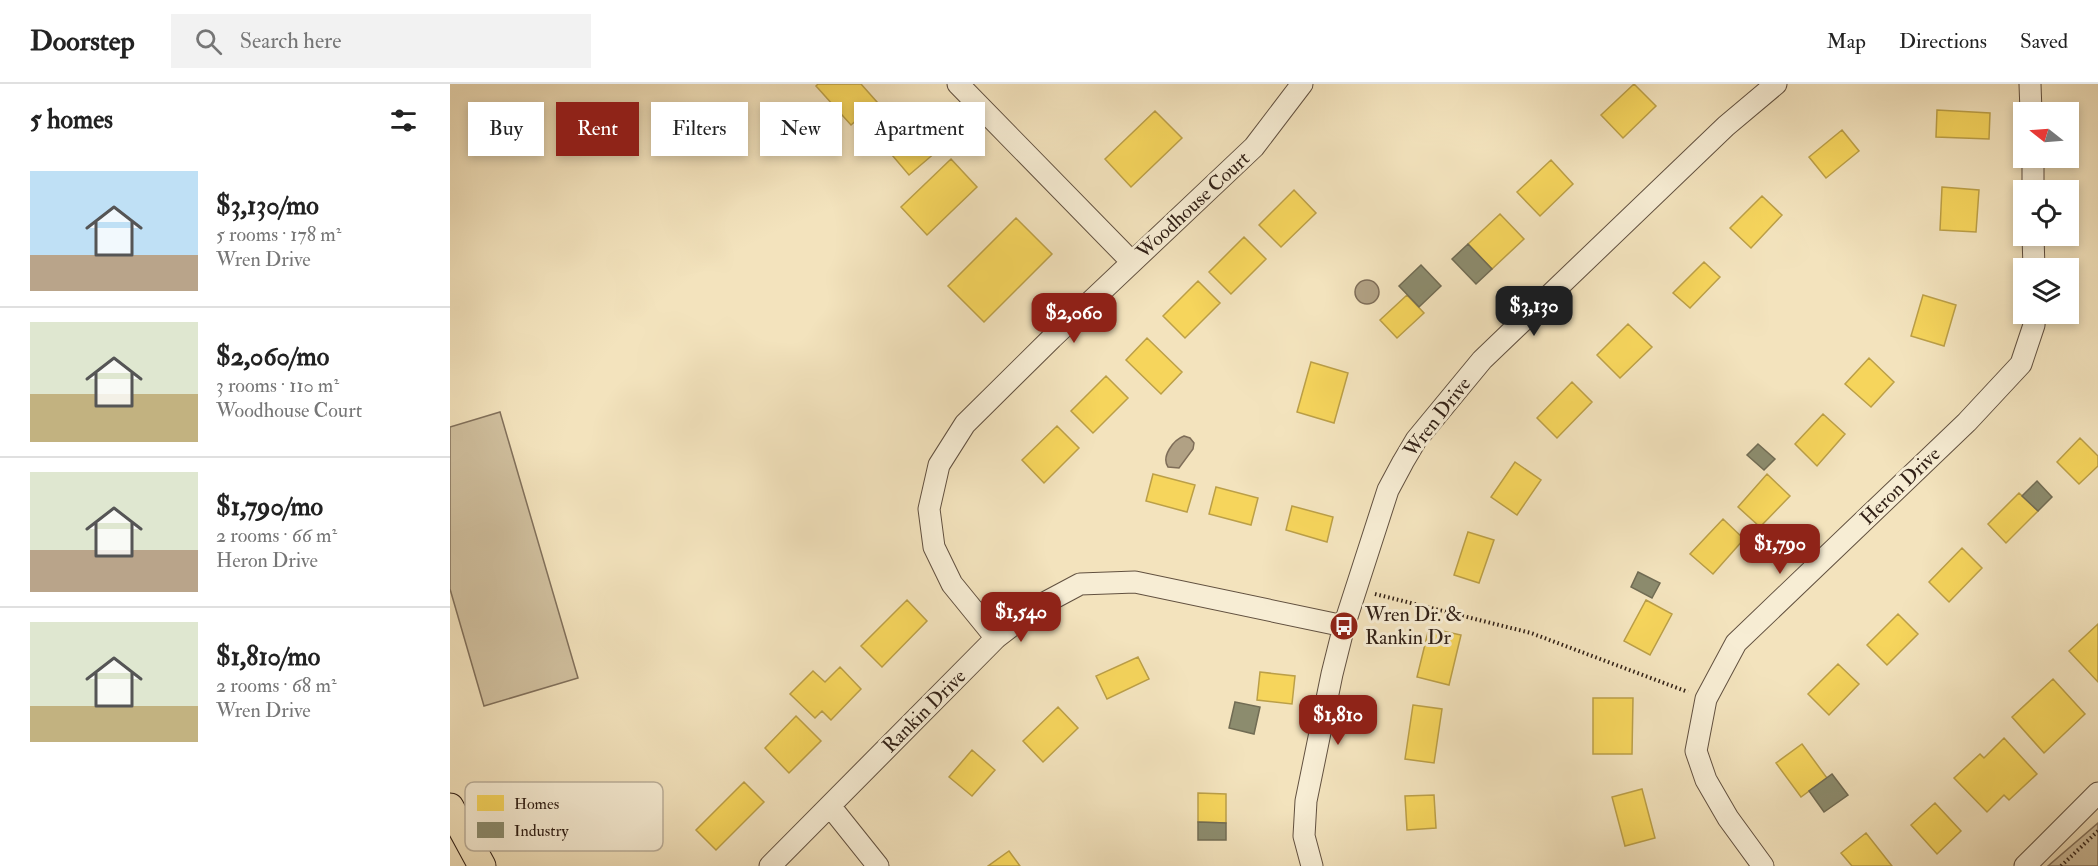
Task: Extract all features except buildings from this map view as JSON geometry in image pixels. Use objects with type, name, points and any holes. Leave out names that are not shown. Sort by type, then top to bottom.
[{"type":"main road","points":[[450,809],[467,866]]},
{"type":"main road","points":[[450,809],[465,836]]},
{"type":"main road","points":[[474,851],[482,866]]},
{"type":"street","points":[[958,84],[1132,262]]},
{"type":"street","name":"Woodhouse Court","points":[[996,638],[952,584],[934,547],[929,509],[939,465],[965,424],[1254,147],[1303,84]]},
{"type":"street","name":"Wren Drive","points":[[1312,866],[1304,836],[1306,801],[1332,674],[1344,626],[1388,489],[1416,440],[1482,360],[1726,126],[1776,84]]},
{"type":"street","points":[[2030,84],[2031,102]]},
{"type":"street","name":"Heron Drive","points":[[1763,866],[1728,818],[1706,780],[1696,750],[1706,699],[1736,643],[1967,422],[2021,364],[2034,324]]},
{"type":"street","name":"Rankin Drive","points":[[770,866],[996,638],[1035,608],[1080,584],[1135,582],[1344,626]]},
{"type":"street","points":[[2025,866],[2098,793]]},
{"type":"street","points":[[830,806],[878,866]]},
{"type":"path","points":[[1356,589],[1531,633],[1706,699]]},
{"type":"path","points":[[2061,866],[2098,831]]},
{"type":"shaded area","points":[[1367,280],[1376,283],[1379,292],[1376,301],[1367,304],[1358,301],[1355,292],[1358,283]]},
{"type":"shaded area","points":[[500,412],[578,678],[484,706],[450,589],[450,427]]},
{"type":"shaded area","points":[[1184,436],[1190,438],[1194,443],[1193,449],[1179,468],[1168,467],[1166,458],[1169,449]]},
{"type":"shaded area","points":[[2098,823],[2098,866],[2048,866]]},
{"type":"place","name":"Wren Dr. & Rankin Dr","points":[[1344,626]]}]
